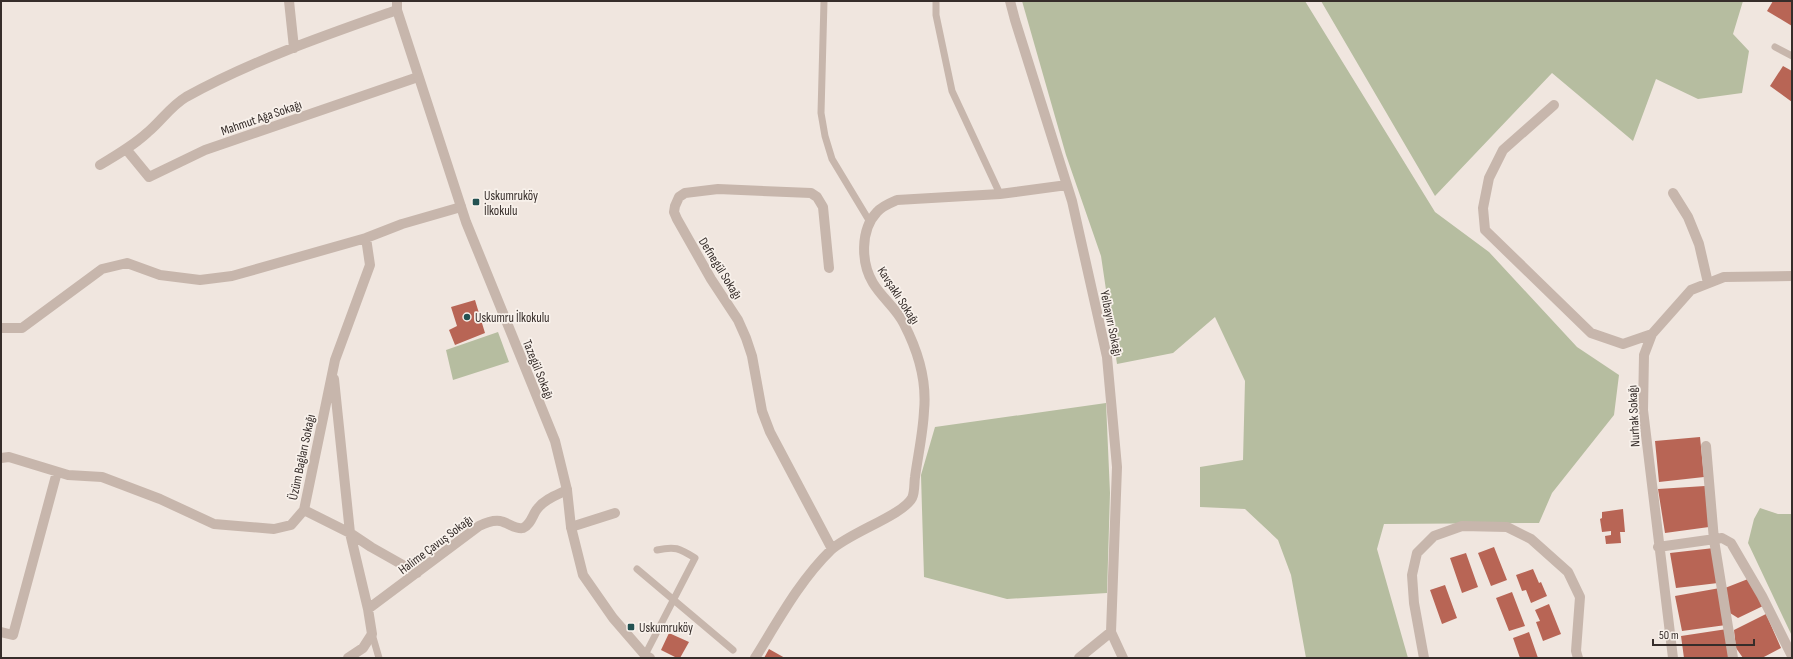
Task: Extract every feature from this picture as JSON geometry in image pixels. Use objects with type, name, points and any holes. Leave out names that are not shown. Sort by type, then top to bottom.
[{"type":"street","points":[[289,1],[294,48]]},
{"type":"street","name":"Yelbayırı Sokağı","points":[[1010,1],[1067,185],[1108,356],[1117,467],[1111,632],[1122,658]]},
{"type":"street","points":[[100,165],[126,149],[148,132],[163,116],[184,98],[238,71],[397,5]]},
{"type":"street","name":"Tazegül Sokağı","points":[[397,5],[418,77],[461,207],[555,441],[567,490],[571,527],[583,576],[613,618],[646,657]]},
{"type":"street","name":"Mahmut Ağa Sokağı","points":[[126,149],[149,177],[205,150],[418,77]]},
{"type":"street","points":[[1554,105],[1503,150],[1489,178],[1483,208],[1485,230],[1591,333],[1623,344],[1652,334]]},
{"type":"street","name":"Kavşaklı Sokağı","points":[[755,658],[808,577],[832,549],[856,533],[902,508],[912,497],[924,411],[922,372],[904,322],[873,284],[865,263],[865,237],[870,222],[876,212],[897,200],[1000,194],[1067,185]]},
{"type":"street","name":"Defnegül Sokağı","points":[[829,268],[823,207],[817,197],[811,193],[718,190],[685,193],[676,202],[674,212],[677,219],[711,279],[738,320],[746,338],[752,356],[762,411],[770,432],[832,549]]},
{"type":"street","points":[[1673,193],[1688,217],[1699,244],[1708,283]]},
{"type":"street","points":[[1,328],[22,328],[102,269],[127,263],[160,276],[200,280],[232,276],[366,238],[402,224],[461,207]]},
{"type":"street","name":"Üzüm Bağları Sokağı","points":[[1,458],[9,457],[68,475],[102,477],[160,499],[214,524],[274,529],[290,525],[304,510],[334,360],[370,265],[366,238]]},
{"type":"street","name":"Nurhak Sokağı","points":[[1673,658],[1658,547],[1643,410],[1644,355],[1652,334],[1691,290],[1724,277],[1792,276]]},
{"type":"street","points":[[332,369],[350,534],[368,609],[372,634],[362,648],[348,658]]},
{"type":"street","points":[[1706,446],[1714,540],[1733,658]]},
{"type":"street","points":[[1,632],[13,635],[57,472]]},
{"type":"street","name":"Halime Çavuş Sokağı","points":[[368,609],[483,524],[499,521],[518,528],[523,528],[527,525],[537,508],[548,499],[567,490]]},
{"type":"street","points":[[304,510],[350,534],[417,573]]},
{"type":"street","points":[[571,527],[615,513]]},
{"type":"street","points":[[1424,658],[1412,575],[1417,553],[1434,536],[1462,526],[1507,527],[1531,539],[1568,572],[1580,597],[1576,651],[1578,658]]},
{"type":"street","points":[[1658,547],[1722,538],[1731,543],[1762,596],[1792,656]]},
{"type":"street","points":[[1079,658],[1111,632]]},
{"type":"lane","points":[[824,1],[821,113],[825,136],[832,159],[870,222]]},
{"type":"lane","points":[[936,1],[936,15],[952,91],[1000,194]]},
{"type":"lane","points":[[1775,47],[1792,56]]},
{"type":"lane","points":[[646,657],[672,600],[695,558],[683,551],[671,547],[657,550]]},
{"type":"lane","points":[[637,570],[733,650]]},
{"type":"lane","points":[[372,634],[379,658]]},
{"type":"green space","points":[[1022,1],[1305,1],[1435,212],[1489,252],[1577,347],[1619,375],[1614,415],[1552,493],[1539,523],[1384,524],[1377,549],[1408,658],[1306,658],[1291,575],[1278,540],[1245,509],[1200,507],[1200,467],[1243,460],[1245,381],[1215,317],[1173,353],[1117,364],[1101,256],[1066,155]]},
{"type":"green space","points":[[1321,1],[1743,1],[1733,34],[1749,51],[1742,93],[1698,99],[1656,79],[1633,141],[1552,73],[1435,196]]},
{"type":"green space","points":[[498,332],[509,362],[453,380],[446,350]]},
{"type":"green space","points":[[1106,403],[1110,493],[1107,593],[1007,599],[924,577],[921,475],[935,427]]},
{"type":"green space","points":[[1760,508],[1778,514],[1792,514],[1792,636],[1748,543],[1754,519]]},
{"type":"building","points":[[1773,1],[1792,1],[1792,26],[1767,11]]},
{"type":"building","points":[[1783,66],[1792,71],[1792,102],[1770,86]]},
{"type":"building","name":"Uskumru İlkokulu","points":[[475,300],[485,333],[455,345],[449,330],[457,326],[451,307]]},
{"type":"building","points":[[1700,437],[1704,477],[1659,482],[1655,441]]},
{"type":"building","points":[[1705,486],[1709,527],[1665,533],[1658,489]]},
{"type":"building","points":[[1623,509],[1625,532],[1620,532],[1621,543],[1606,544],[1605,536],[1611,535],[1611,531],[1602,532],[1600,519],[1602,518],[1602,512]]},
{"type":"building","points":[[1494,547],[1507,580],[1491,586],[1478,553]]},
{"type":"building","points":[[1714,548],[1718,583],[1676,588],[1670,553]]},
{"type":"building","points":[[1466,553],[1478,587],[1462,593],[1450,558]]},
{"type":"building","points":[[1533,569],[1547,596],[1531,603],[1526,590],[1522,591],[1516,575]]},
{"type":"building","points":[[1748,579],[1763,606],[1738,618],[1730,613],[1725,588]]},
{"type":"building","points":[[1445,585],[1457,618],[1442,624],[1430,590]]},
{"type":"building","points":[[1720,588],[1726,625],[1682,631],[1675,596]]},
{"type":"building","points":[[1512,592],[1525,626],[1509,631],[1496,598]]},
{"type":"building","points":[[1549,604],[1561,634],[1543,641],[1536,622],[1540,621],[1535,610]]},
{"type":"building","points":[[1766,614],[1781,648],[1762,658],[1743,658],[1736,648],[1734,630]]},
{"type":"building","points":[[1727,629],[1731,658],[1684,658],[1681,636]]},
{"type":"building","points":[[1529,632],[1538,658],[1520,658],[1513,638]]},
{"type":"building","points":[[669,633],[689,642],[680,658],[661,650]]},
{"type":"building","points":[[769,649],[785,658],[764,658]]},
{"type":"place","name":"Uskumruköy İlkokulu","points":[[476,202]]},
{"type":"place","name":"Uskumru İlkokulu","points":[[467,317]]},
{"type":"place","name":"Uskumruköy","points":[[631,627]]}]
